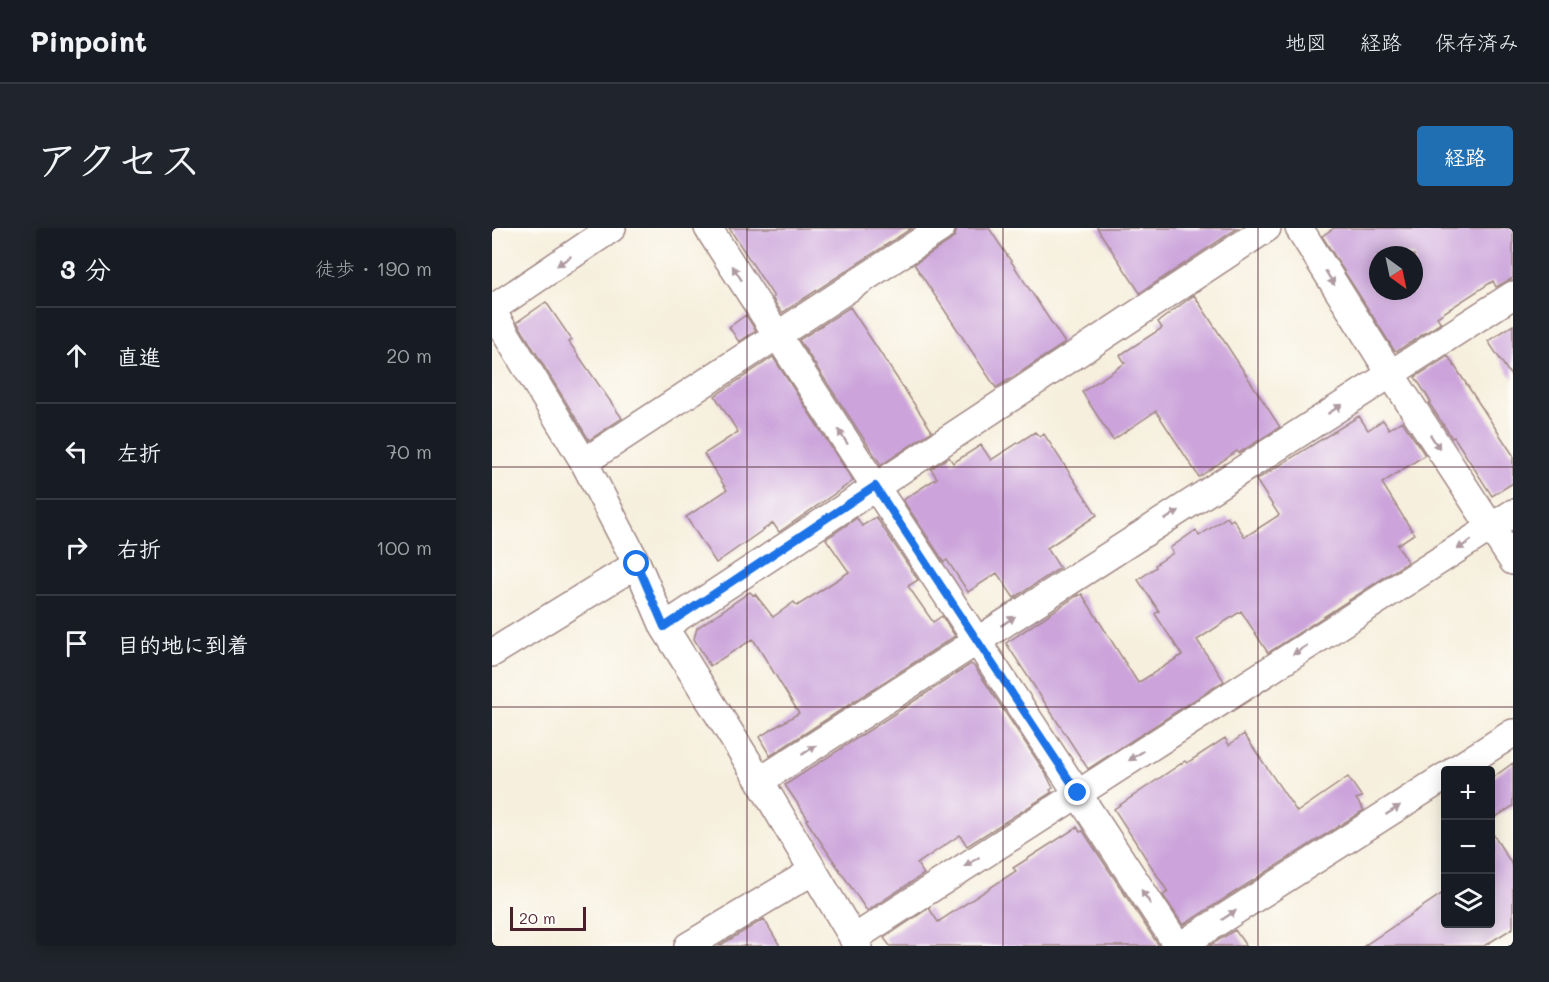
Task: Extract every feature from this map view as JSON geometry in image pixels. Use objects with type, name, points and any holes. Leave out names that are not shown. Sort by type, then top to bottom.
[{"type":"street","points":[[612,228],[492,310],[584,462],[637,564],[664,627],[760,781],[856,942],[1078,793],[1502,520]]},
{"type":"street","points":[[708,228],[875,486],[1179,946],[1441,779]]},
{"type":"street","points":[[584,462],[941,228]]},
{"type":"street","points":[[664,627],[1267,228]]},
{"type":"street","points":[[1299,228],[1390,373],[1502,520],[1513,561]]},
{"type":"street","points":[[760,781],[1513,295]]},
{"type":"street","points":[[492,653],[637,564]]},
{"type":"street","points":[[1463,766],[1513,733]]},
{"type":"street","points":[[688,946],[813,871]]},
{"type":"building","points":[[729,228],[912,228],[782,313]]},
{"type":"building","points":[[957,228],[989,228],[1065,343],[996,388],[914,264],[950,241],[955,236]]},
{"type":"building","points":[[1097,228],[1238,228],[1140,293]]},
{"type":"building","points":[[1334,228],[1513,228],[1513,278],[1496,287],[1493,281],[1437,317],[1441,323],[1397,351],[1394,350],[1322,236]]},
{"type":"building","points":[[1194,295],[1280,427],[1239,453],[1237,451],[1199,477],[1156,411],[1113,440],[1082,392],[1125,363],[1120,355],[1162,328],[1158,322]]},
{"type":"building","points":[[546,302],[572,340],[569,342],[622,418],[589,440],[517,322]]},
{"type":"building","points":[[850,307],[932,431],[881,465],[799,340]]},
{"type":"building","points":[[746,315],[756,331],[739,342],[729,327]]},
{"type":"building","points":[[1513,325],[1513,379],[1488,341]]},
{"type":"building","points":[[1448,356],[1513,455],[1513,483],[1492,496],[1429,403],[1431,402],[1415,377]]},
{"type":"building","points":[[773,357],[853,481],[779,532],[773,523],[716,563],[686,517],[727,490],[704,454],[738,432],[715,396]]},
{"type":"building","points":[[1359,416],[1368,430],[1383,420],[1389,429],[1402,421],[1425,455],[1382,483],[1414,534],[1397,545],[1408,562],[1268,653],[1241,611],[1197,640],[1224,681],[1088,769],[1006,643],[1082,594],[1138,683],[1182,655],[1155,614],[1159,611],[1138,580],[1173,553],[1170,548],[1196,530],[1199,536],[1227,517],[1230,521],[1233,519],[1245,537],[1279,515],[1256,480]]},
{"type":"building","points":[[1035,432],[1040,437],[1044,434],[1097,515],[1047,548],[1060,568],[1014,598],[997,573],[968,592],[947,560],[944,562],[903,500],[937,478],[931,469],[949,457],[953,463],[981,445],[991,460]]},
{"type":"building","points":[[876,517],[918,580],[908,586],[933,622],[942,616],[955,636],[770,756],[759,737],[799,713],[753,639],[710,666],[694,639],[697,628],[750,592],[755,594],[773,617],[794,602],[797,606],[849,572],[826,539],[857,518],[862,526]]},
{"type":"building","points":[[971,664],[1046,774],[1053,788],[1050,790],[1052,792],[967,846],[960,835],[917,864],[924,874],[867,911],[785,785]]},
{"type":"building","points":[[1244,734],[1297,812],[1348,777],[1362,797],[1356,799],[1364,810],[1183,925],[1163,895],[1168,892],[1114,809],[1185,761],[1187,763],[1225,738],[1229,745]]},
{"type":"building","points":[[1513,763],[1513,806],[1495,817],[1495,776]]},
{"type":"building","points":[[1077,827],[1080,832],[1083,831],[1159,946],[890,946],[884,938],[929,908],[938,922],[1016,871],[1013,868]]},
{"type":"building","points":[[1495,837],[1513,866],[1513,928],[1484,946],[1364,946],[1441,894],[1441,928],[1495,928]]},
{"type":"building","points":[[764,919],[780,946],[719,946]]},
{"type":"building","points":[[1235,930],[1246,946],[1209,946]]},
{"type":"route","points":[[637,564],[664,627],[875,486],[1078,793]]}]
